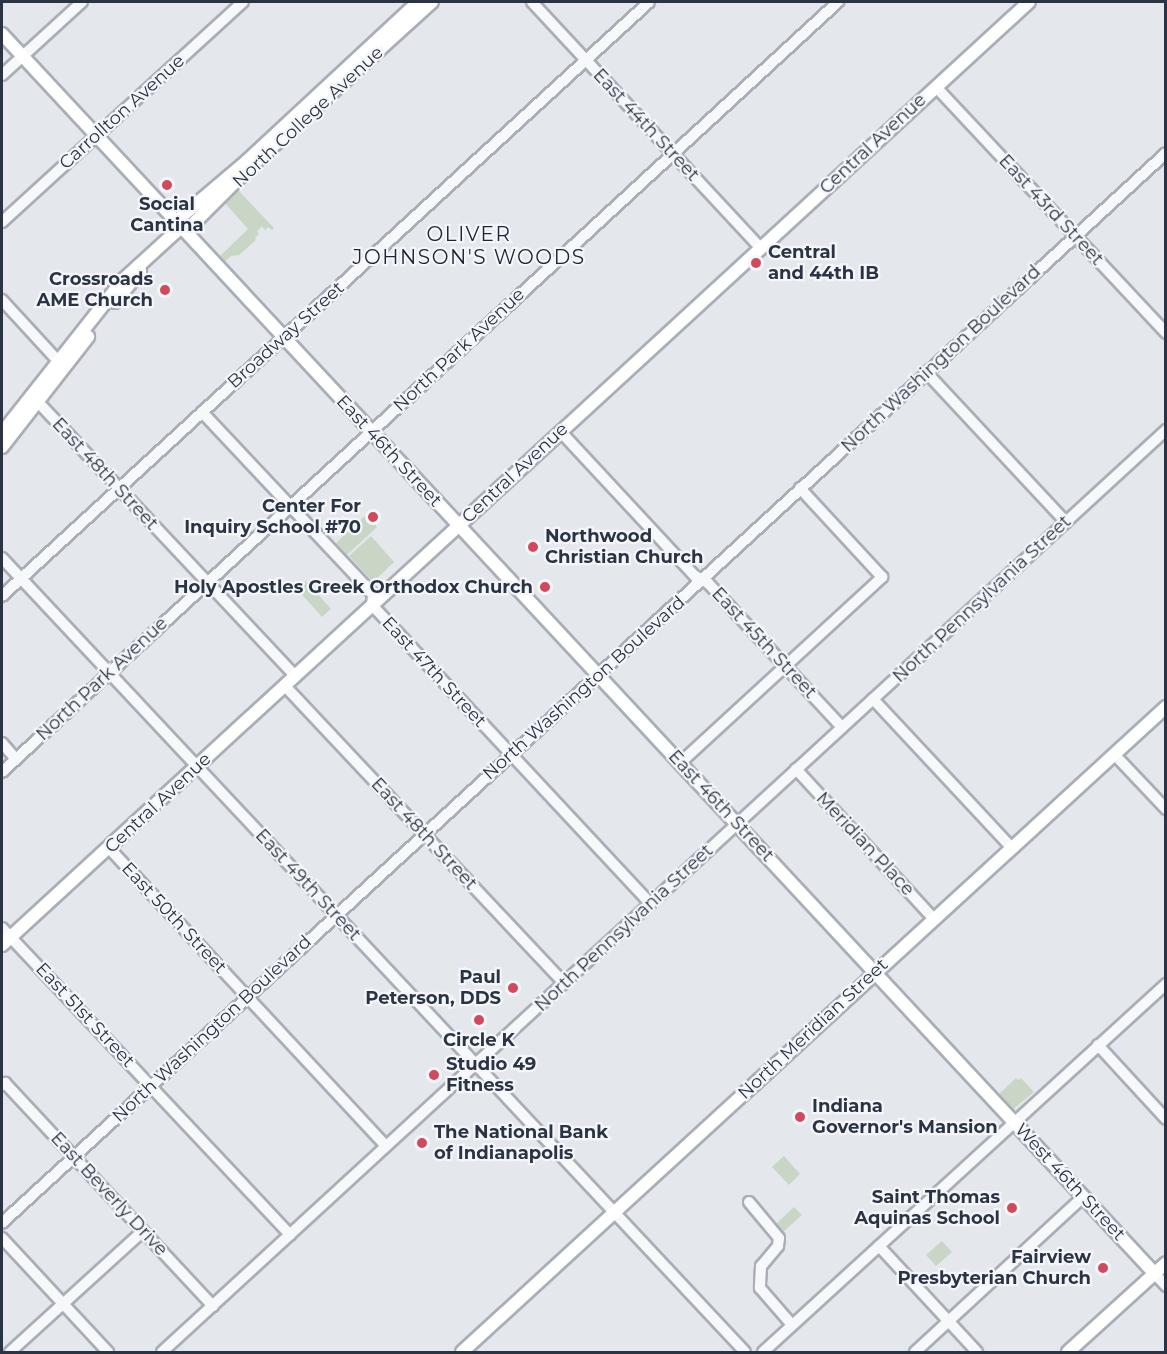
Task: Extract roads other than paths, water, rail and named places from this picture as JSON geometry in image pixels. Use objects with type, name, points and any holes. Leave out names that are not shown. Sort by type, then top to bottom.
[{"type":"main road","name":"North College Avenue","points":[[181,227],[182,216],[247,161],[418,2]]},
{"type":"main road","name":"North College Avenue","points":[[2,434],[123,280],[181,227],[191,226],[251,166],[432,2]]},
{"type":"main road","name":"Central Avenue","points":[[5,937],[109,848],[1029,2]]},
{"type":"main road","name":"East 46th Street","points":[[2,34],[875,973]]},
{"type":"main road","name":"North College Avenue","points":[[2,447],[149,257]]},
{"type":"main road","name":"North Meridian Street","points":[[462,1353],[1166,707]]},
{"type":"main road","name":"West 46th Street","points":[[875,973],[1154,1273]]},
{"type":"main road","points":[[1068,1353],[1166,1263]]},
{"type":"street","points":[[2,75],[82,2]]},
{"type":"street","name":"Carrollton Avenue","points":[[2,222],[243,2]]},
{"type":"street","name":"East 44th Street","points":[[532,2],[760,247]]},
{"type":"street","name":"Broadway Street","points":[[2,596],[649,2]]},
{"type":"street","name":"North Park Avenue","points":[[2,772],[838,2]]},
{"type":"street","name":"East 43rd Street","points":[[936,87],[1166,333]]},
{"type":"street","name":"North Washington Boulevard","points":[[2,1223],[1166,153]]},
{"type":"street","points":[[2,300],[58,361]]},
{"type":"street","points":[[926,372],[1066,522]]},
{"type":"street","name":"East 48th Street","points":[[38,402],[295,676]]},
{"type":"street","name":"East 47th Street","points":[[202,412],[373,594],[372,605],[650,903]]},
{"type":"street","name":"North Pennsylvania Street","points":[[162,1353],[1166,430]]},
{"type":"street","name":"East 45th Street","points":[[561,432],[695,576],[702,579],[842,727]]},
{"type":"street","points":[[680,763],[882,577],[800,488]]},
{"type":"street","name":"East 49th Street","points":[[2,558],[745,1353]]},
{"type":"street","name":"East 48th Street","points":[[285,686],[564,983]]},
{"type":"street","points":[[873,699],[1012,848]]},
{"type":"street","points":[[2,743],[16,759]]},
{"type":"street","points":[[1114,754],[1166,809]]},
{"type":"street","name":"Meridian Place","points":[[796,769],[934,919]]},
{"type":"street","name":"East 50th Street","points":[[109,848],[386,1146]]},
{"type":"street","name":"East 51st Street","points":[[5,937],[151,1086],[290,1235]]},
{"type":"street","points":[[763,1353],[1166,984]]},
{"type":"street","points":[[1098,1045],[1166,1119]]},
{"type":"street","name":"East Beverly Drive","points":[[3,1084],[213,1306]]},
{"type":"street","points":[[915,1353],[1083,1197]]},
{"type":"street","points":[[749,1202],[779,1238],[778,1246],[761,1266],[760,1288],[792,1325]]},
{"type":"street","points":[[10,1353],[143,1231]]},
{"type":"street","points":[[2,1239],[108,1353]]},
{"type":"street","points":[[879,1246],[977,1353]]},
{"type":"street","name":"West 46th Street","points":[[1154,1273],[1166,1286]]},
{"type":"place","name":"Social Cantina","points":[[167,185]]},
{"type":"place","name":"Central and 44th IB","points":[[756,263]]},
{"type":"place","name":"Crossroads AME Church","points":[[165,290]]},
{"type":"place","name":"Center For Inquiry School #70","points":[[373,517]]},
{"type":"place","name":"Northwood Christian Church","points":[[533,547]]},
{"type":"place","name":"Holy Apostles Greek Orthodox Church","points":[[545,587]]},
{"type":"place","name":"Paul Peterson, DDS","points":[[513,988]]},
{"type":"place","name":"Circle K","points":[[479,1020]]},
{"type":"place","name":"Studio 49 Fitness","points":[[434,1075]]},
{"type":"place","name":"Indiana Governor's Mansion","points":[[800,1117]]},
{"type":"place","name":"The National Bank of Indianapolis","points":[[422,1143]]},
{"type":"place","name":"Saint Thomas Aquinas School","points":[[1012,1208]]},
{"type":"place","name":"Fairview Presbyterian Church","points":[[1103,1268]]},
{"type":"district","name":"OLIVER JOHNSON'S WOODS","points":[[469,246]]}]
